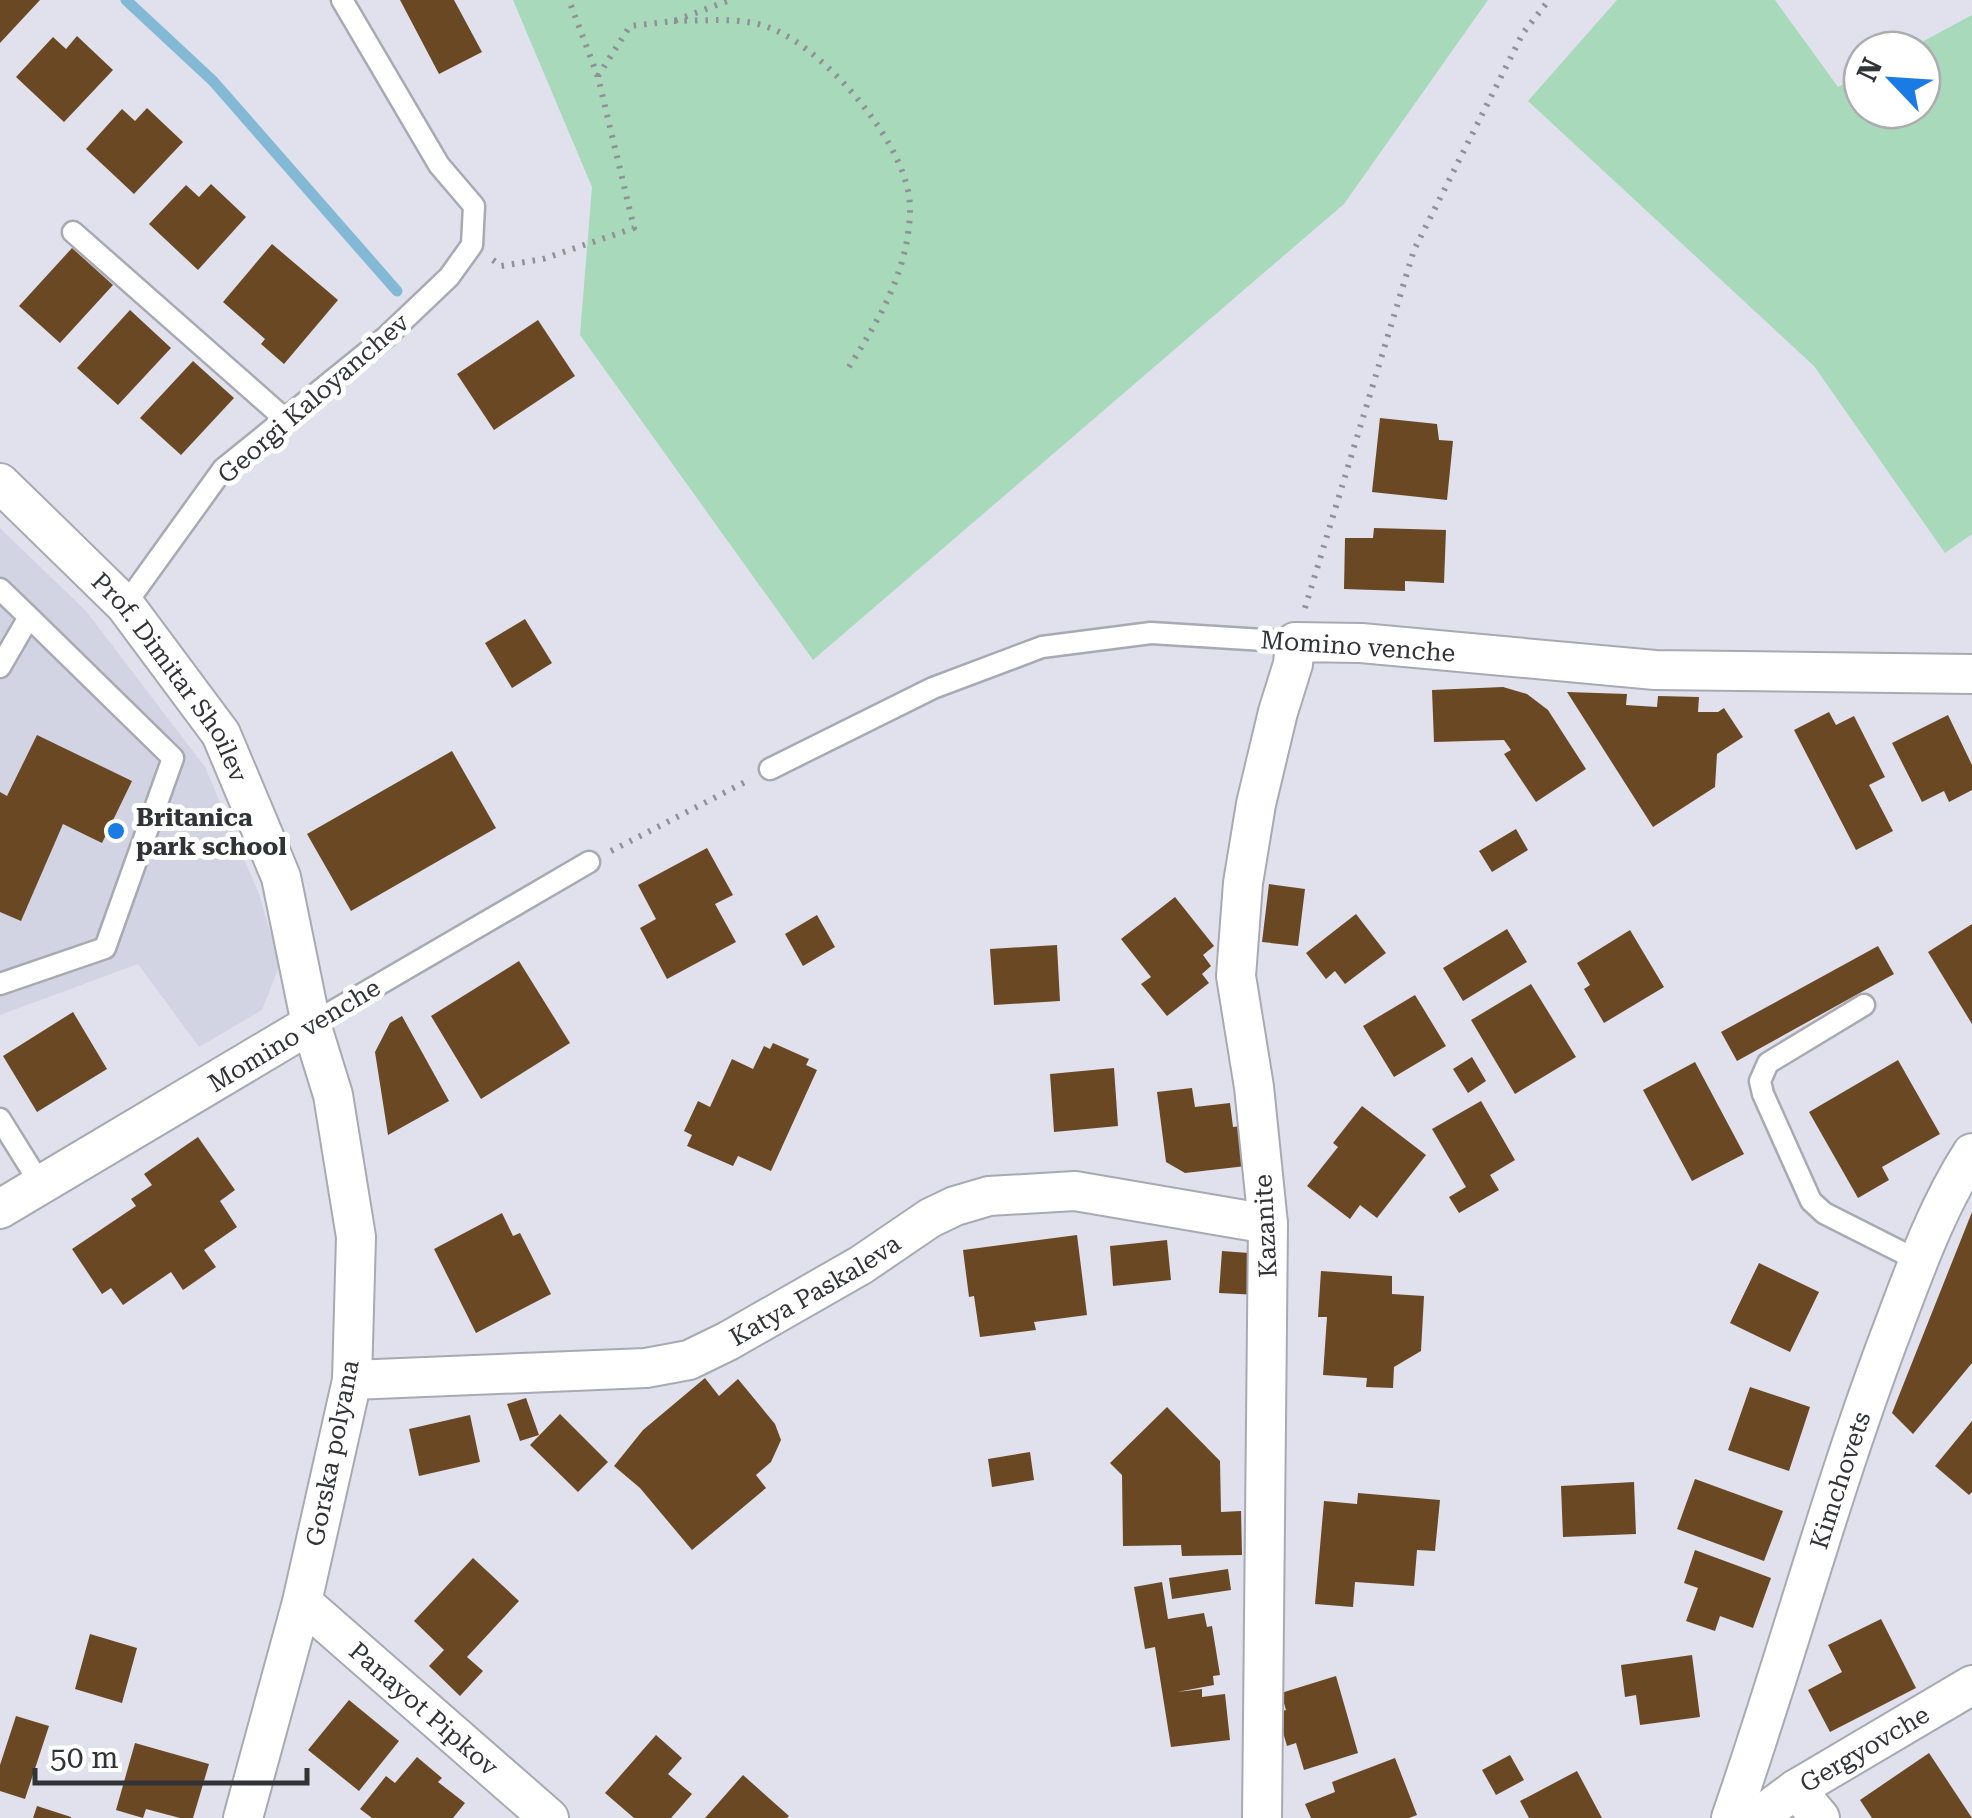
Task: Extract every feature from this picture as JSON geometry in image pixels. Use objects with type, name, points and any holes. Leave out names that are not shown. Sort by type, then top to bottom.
[{"type":"street","name":"Prof. Dimitar Shoilev","points":[[0,482],[125,605],[220,734],[281,877],[311,1024]]},
{"type":"street","name":"Momino venche","points":[[1295,642],[1362,643],[1656,670],[1972,674]]},
{"type":"street","name":"Kazanite","points":[[1262,1818],[1268,1224],[1254,1087],[1236,976],[1243,884],[1256,804],[1294,664],[1295,642]]},
{"type":"street","name":"Momino venche","points":[[0,1208],[311,1024]]},
{"type":"street","name":"Gorska polyana","points":[[243,1818],[302,1602],[352,1380],[356,1237],[332,1096],[311,1024]]},
{"type":"street","name":"Kimchovets","points":[[1731,1818],[1768,1712],[1858,1420],[1918,1261],[1972,1154]]},
{"type":"street","name":"Katya Paskaleva","points":[[352,1380],[646,1368],[689,1360],[782,1312],[930,1218],[989,1196],[1075,1191],[1268,1224]]},
{"type":"street","name":"Panayot Pipkov","points":[[302,1602],[548,1818]]},
{"type":"street","name":"Gergyovche","points":[[1757,1818],[1808,1804],[1972,1684]]},
{"type":"lane","points":[[342,0],[439,165],[474,206],[472,245]]},
{"type":"lane","points":[[73,232],[285,419]]},
{"type":"lane","name":"Georgi Kaloyanchev","points":[[125,605],[224,469],[386,337],[449,277],[472,245]]},
{"type":"lane","points":[[0,589],[173,758],[104,948],[0,984]]},
{"type":"lane","points":[[0,666],[29,617]]},
{"type":"lane","name":"Momino venche","points":[[770,770],[933,688],[1042,646],[1151,633],[1295,642]]},
{"type":"lane","name":"Momino venche","points":[[311,1024],[589,862]]},
{"type":"lane","points":[[1864,1006],[1768,1064],[1760,1081],[1811,1201],[1824,1213],[1918,1261]]},
{"type":"lane","points":[[0,1119],[42,1184]]},
{"type":"path","points":[[472,245],[501,266],[543,259],[634,228],[598,76],[569,0]]},
{"type":"path","points":[[674,21],[730,0]]},
{"type":"path","points":[[1295,642],[1414,250],[1523,33],[1549,0]]},
{"type":"path","points":[[598,76],[630,26],[735,20],[772,28],[842,79],[890,147],[909,189],[911,208],[904,261],[889,299],[849,366]]},
{"type":"path","points":[[589,862],[770,770]]},
{"type":"shaded area","name":"Britanica park school","points":[[0,528],[86,611],[205,767],[259,894],[280,964],[262,1010],[199,1047],[138,964],[0,1015]]},
{"type":"green space","points":[[513,0],[1488,0],[1344,204],[813,660],[580,335],[592,187]]},
{"type":"green space","points":[[1617,0],[1775,0],[1838,87],[1842,85],[1842,130],[1942,130],[1942,31],[1972,15],[1972,534],[1945,553],[1814,366],[1528,101]]},
{"type":"building","points":[[0,0],[40,0],[0,43]]},
{"type":"building","points":[[400,0],[454,0],[482,52],[439,74]]},
{"type":"building","points":[[77,36],[113,70],[64,122],[16,77],[53,37],[66,49]]},
{"type":"building","points":[[147,108],[183,142],[134,194],[86,149],[122,109],[135,121]]},
{"type":"building","points":[[211,184],[246,217],[198,270],[149,224],[186,185],[199,197]]},
{"type":"building","points":[[272,244],[338,300],[284,364],[261,344],[265,339],[223,302]]},
{"type":"building","points":[[72,248],[113,285],[60,343],[19,306]]},
{"type":"building","points":[[130,310],[171,348],[118,405],[77,368]]},
{"type":"building","points":[[538,320],[575,376],[494,430],[457,374]]},
{"type":"building","points":[[193,361],[234,398],[181,455],[140,418]]},
{"type":"building","points":[[1380,418],[1437,424],[1439,440],[1453,441],[1447,500],[1372,492]]},
{"type":"building","points":[[1374,528],[1446,530],[1444,583],[1405,581],[1405,591],[1344,589],[1345,538],[1373,538]]},
{"type":"building","points":[[525,619],[552,663],[512,688],[485,643]]},
{"type":"building","points":[[1503,687],[1527,694],[1548,710],[1586,769],[1536,802],[1504,754],[1511,750],[1504,740],[1434,742],[1432,690]]},
{"type":"building","points":[[1567,692],[1627,694],[1626,705],[1657,707],[1658,696],[1699,697],[1698,712],[1718,712],[1724,708],[1743,737],[1717,754],[1715,787],[1653,827]]},
{"type":"building","points":[[1829,712],[1836,725],[1854,716],[1885,777],[1869,785],[1893,831],[1856,850],[1794,730]]},
{"type":"building","points":[[1948,715],[1972,765],[1972,790],[1949,802],[1944,791],[1922,802],[1892,743]]},
{"type":"building","points":[[37,735],[132,781],[102,843],[63,824],[21,921],[0,912],[0,792],[7,796]]},
{"type":"building","points":[[452,751],[496,828],[351,911],[307,834]]},
{"type":"building","points":[[1516,829],[1528,850],[1492,872],[1479,851]]},
{"type":"building","points":[[707,848],[733,895],[715,904],[736,942],[667,979],[640,928],[656,919],[638,885]]},
{"type":"building","points":[[1269,884],[1305,889],[1298,946],[1262,942]]},
{"type":"building","points":[[1175,897],[1214,946],[1203,955],[1211,966],[1202,974],[1209,983],[1167,1016],[1141,984],[1151,977],[1121,939]]},
{"type":"building","points":[[1356,914],[1386,953],[1345,984],[1335,971],[1326,979],[1306,953]]},
{"type":"building","points":[[817,915],[835,947],[803,966],[785,934]]},
{"type":"building","points":[[1972,924],[1972,1024],[1928,952]]},
{"type":"building","points":[[1507,929],[1527,962],[1463,1001],[1443,968]]},
{"type":"building","points":[[1630,930],[1664,987],[1604,1023],[1584,989],[1590,985],[1577,963]]},
{"type":"building","points":[[1057,945],[1060,1001],[994,1005],[990,949]]},
{"type":"building","points":[[1878,946],[1894,974],[1737,1061],[1721,1032]]},
{"type":"building","points":[[519,961],[570,1043],[481,1099],[431,1016]]},
{"type":"building","points":[[1531,984],[1576,1057],[1515,1094],[1471,1020]]},
{"type":"building","points":[[1415,995],[1446,1046],[1394,1077],[1363,1026]]},
{"type":"building","points":[[73,1012],[107,1069],[37,1112],[3,1056]]},
{"type":"building","points":[[402,1016],[449,1101],[388,1135],[375,1052],[390,1023]]},
{"type":"building","points":[[773,1043],[809,1059],[806,1065],[817,1070],[771,1171],[738,1156],[733,1166],[687,1146],[692,1135],[684,1131],[698,1101],[710,1107],[732,1059],[753,1069],[764,1046],[770,1049]]},
{"type":"building","points":[[1472,1057],[1486,1081],[1468,1093],[1453,1069]]},
{"type":"building","points":[[1898,1060],[1940,1134],[1882,1167],[1889,1180],[1858,1198],[1809,1112]]},
{"type":"building","points":[[1695,1062],[1744,1154],[1692,1181],[1643,1090]]},
{"type":"building","points":[[1114,1068],[1118,1126],[1054,1132],[1050,1074]]},
{"type":"building","points":[[1192,1088],[1195,1107],[1230,1103],[1233,1127],[1241,1126],[1246,1166],[1185,1173],[1166,1162],[1157,1092]]},
{"type":"building","points":[[1481,1101],[1515,1160],[1490,1175],[1499,1190],[1459,1213],[1449,1197],[1466,1187],[1432,1129]]},
{"type":"building","points":[[1362,1106],[1426,1155],[1377,1218],[1360,1205],[1350,1219],[1307,1186],[1338,1147],[1333,1143]]},
{"type":"building","points":[[198,1137],[235,1190],[220,1201],[237,1227],[204,1250],[216,1267],[183,1290],[171,1272],[123,1305],[111,1288],[102,1294],[72,1249],[136,1206],[131,1199],[152,1185],[144,1174]]},
{"type":"building","points":[[1972,1212],[1972,1363],[1913,1434],[1892,1413]]},
{"type":"building","points":[[502,1213],[513,1236],[520,1233],[551,1294],[476,1333],[434,1249]]},
{"type":"building","points":[[1077,1235],[1087,1315],[1034,1322],[1036,1330],[980,1337],[974,1296],[969,1297],[963,1250]]},
{"type":"building","points":[[1167,1240],[1171,1280],[1113,1286],[1110,1246]]},
{"type":"building","points":[[1222,1251],[1262,1254],[1258,1295],[1219,1293]]},
{"type":"building","points":[[1759,1263],[1819,1292],[1790,1352],[1730,1323]]},
{"type":"building","points":[[1321,1271],[1392,1276],[1392,1294],[1424,1296],[1421,1351],[1394,1367],[1393,1388],[1366,1387],[1367,1378],[1323,1375],[1327,1317],[1318,1317]]},
{"type":"building","points":[[705,1378],[719,1396],[738,1379],[775,1424],[781,1440],[771,1462],[756,1475],[766,1488],[692,1550],[640,1488],[614,1466],[643,1430]]},
{"type":"building","points":[[1750,1387],[1810,1407],[1789,1471],[1728,1450]]},
{"type":"building","points":[[526,1398],[539,1435],[520,1441],[507,1404]]},
{"type":"building","points":[[1167,1407],[1220,1461],[1221,1512],[1241,1511],[1242,1555],[1182,1556],[1181,1545],[1123,1546],[1122,1475],[1110,1463]]},
{"type":"building","points":[[560,1414],[608,1462],[578,1492],[530,1445]]},
{"type":"building","points":[[470,1415],[480,1462],[419,1476],[409,1429]]},
{"type":"building","points":[[1972,1421],[1972,1492],[1969,1495],[1935,1466]]},
{"type":"building","points":[[1030,1452],[1034,1480],[992,1487],[988,1459]]},
{"type":"building","points":[[1695,1479],[1783,1511],[1764,1561],[1677,1529]]},
{"type":"building","points":[[1634,1482],[1636,1534],[1563,1537],[1561,1486]]},
{"type":"building","points":[[1358,1493],[1440,1500],[1435,1551],[1417,1550],[1414,1586],[1355,1582],[1353,1607],[1315,1604],[1324,1501],[1357,1504]]},
{"type":"building","points":[[1695,1550],[1771,1578],[1753,1628],[1720,1616],[1715,1631],[1686,1621],[1698,1588],[1684,1583]]},
{"type":"building","points":[[473,1558],[519,1601],[467,1657],[483,1671],[460,1696],[429,1666],[444,1650],[414,1621]]},
{"type":"building","points":[[1228,1569],[1231,1590],[1172,1599],[1169,1578]]},
{"type":"building","points":[[1162,1582],[1168,1619],[1204,1613],[1207,1627],[1212,1626],[1220,1675],[1213,1676],[1214,1685],[1177,1692],[1202,1689],[1202,1697],[1225,1694],[1230,1740],[1171,1747],[1155,1647],[1145,1649],[1134,1587]]},
{"type":"building","points":[[1881,1619],[1916,1688],[1830,1732],[1808,1690],[1842,1672],[1828,1645]]},
{"type":"building","points":[[90,1634],[137,1648],[122,1703],[75,1689]]},
{"type":"building","points":[[1692,1655],[1700,1717],[1640,1725],[1636,1695],[1625,1697],[1621,1665]]},
{"type":"building","points":[[1336,1676],[1358,1753],[1304,1770],[1296,1743],[1287,1746],[1277,1712],[1286,1710],[1281,1693]]},
{"type":"building","points":[[349,1700],[399,1741],[359,1791],[308,1750]]},
{"type":"building","points":[[16,1716],[49,1726],[25,1799],[0,1791],[0,1765]]},
{"type":"building","points":[[656,1735],[682,1758],[668,1774],[692,1794],[671,1818],[634,1818],[605,1793]]},
{"type":"building","points":[[135,1743],[209,1764],[193,1818],[146,1809],[143,1818],[116,1810]]},
{"type":"building","points":[[1929,1753],[1972,1818],[1872,1818],[1860,1800]]},
{"type":"building","points":[[1510,1755],[1524,1780],[1496,1795],[1482,1770]]},
{"type":"building","points":[[417,1757],[442,1778],[438,1782],[465,1803],[453,1818],[372,1818],[360,1809],[386,1776],[395,1783]]},
{"type":"building","points":[[1395,1758],[1417,1815],[1311,1818],[1305,1804],[1335,1792],[1332,1782]]},
{"type":"building","points":[[1577,1771],[1602,1818],[1529,1818],[1520,1801]]},
{"type":"building","points":[[743,1775],[789,1816],[705,1818]]},
{"type":"building","points":[[37,1806],[71,1817],[71,1818],[33,1818]]},
{"type":"waterway","points":[[126,0],[213,81],[397,291]]},
{"type":"place","name":"Britanica park school","points":[[116,831]]}]
